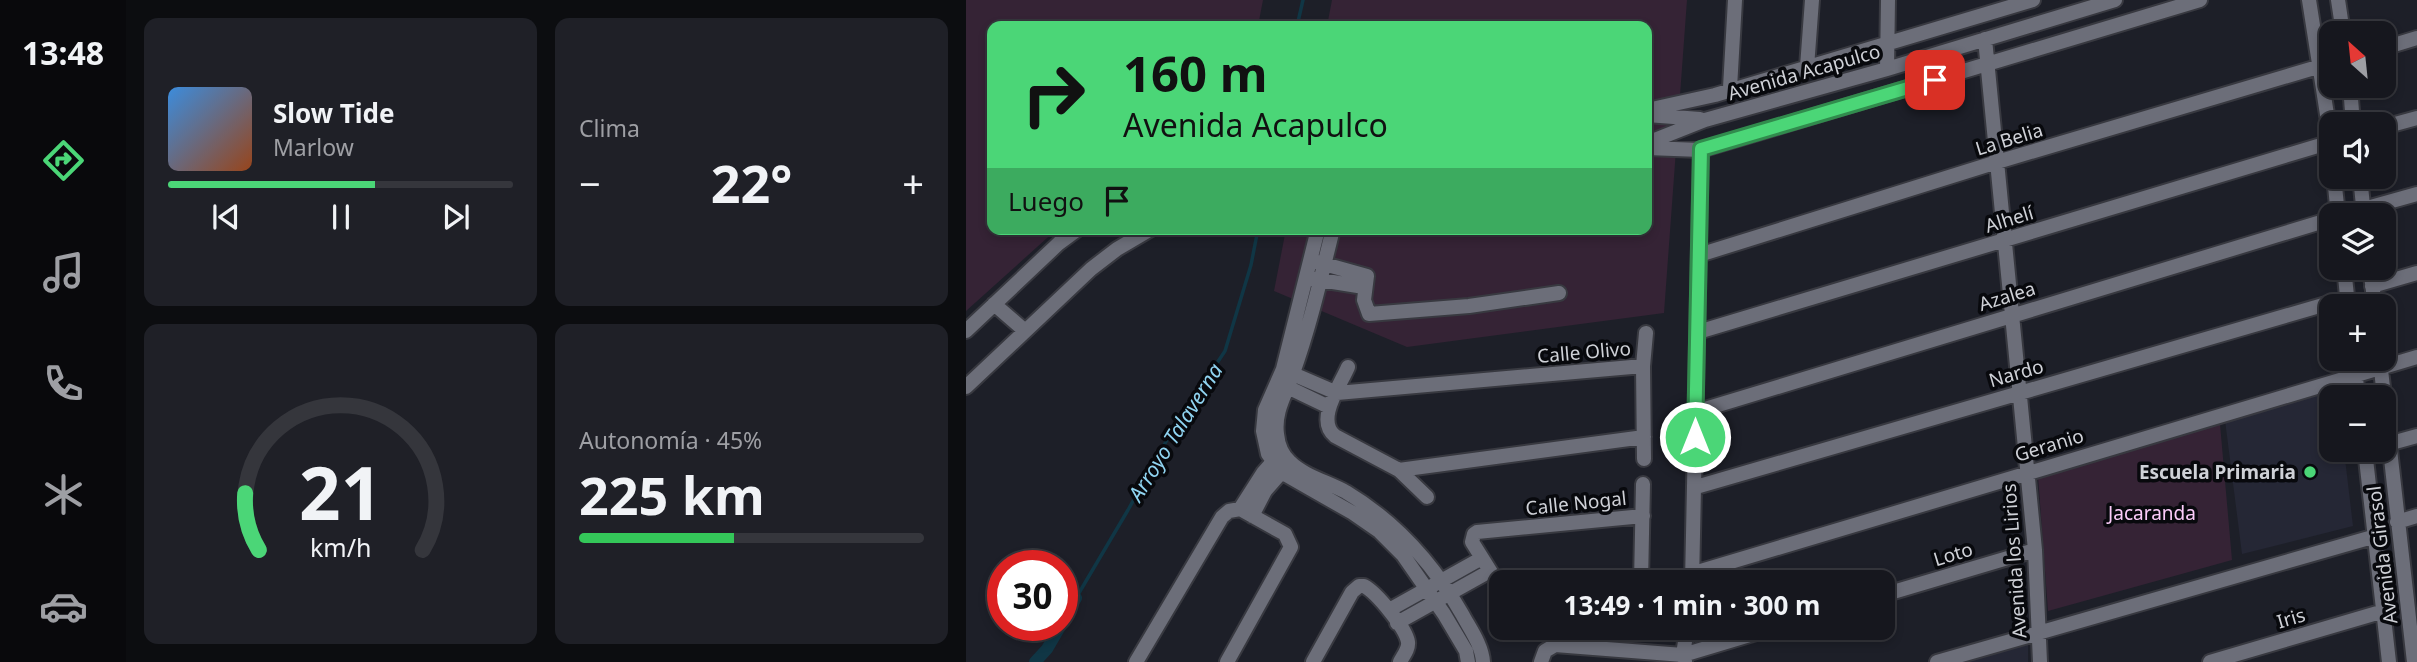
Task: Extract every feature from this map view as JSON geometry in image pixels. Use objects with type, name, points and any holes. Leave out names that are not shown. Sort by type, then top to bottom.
[{"type":"street","points":[[1730,89],[1735,0]]},
{"type":"street","points":[[1807,67],[1812,0]]},
{"type":"street","points":[[1887,69],[1888,0]]},
{"type":"street","name":"Avenida Acapulco","points":[[1652,109],[1715,94],[2033,0]]},
{"type":"street","name":"Avenida Acapulco","points":[[1705,120],[1887,69],[2115,0]]},
{"type":"street","points":[[1652,146],[1701,149],[2200,0]]},
{"type":"street","points":[[2309,0],[2319,38]]},
{"type":"street","points":[[2338,0],[2341,21]]},
{"type":"street","points":[[2396,44],[2417,38]]},
{"type":"street","name":"Avenida los Lirios","points":[[1985,39],[2035,550],[2040,662]]},
{"type":"street","name":"La Belia","points":[[1699,255],[1997,162],[2319,66]]},
{"type":"street","points":[[1652,115],[1705,120]]},
{"type":"street","points":[[2396,124],[2417,118]]},
{"type":"street","points":[[1652,144],[1705,120]]},
{"type":"street","name":"Alhelí","points":[[1698,332],[2319,145]]},
{"type":"street","points":[[1693,570],[1701,149]]},
{"type":"street","points":[[2390,203],[2417,194]]},
{"type":"street","name":"Azalea","points":[[1695,412],[2319,223]]},
{"type":"street","points":[[966,331],[1070,235]]},
{"type":"street","points":[[966,387],[1091,269],[1117,248],[1140,235]]},
{"type":"street","points":[[1318,235],[1318,262]]},
{"type":"street","points":[[1246,512],[1265,491],[1281,462],[1276,423],[1278,409],[1318,262],[1330,235]]},
{"type":"street","points":[[1318,262],[1367,276],[1364,300],[1369,314],[1469,306],[1559,293]]},
{"type":"street","points":[[2372,286],[2417,273]]},
{"type":"street","points":[[1314,279],[1364,287]]},
{"type":"street","points":[[2371,280],[2373,294]]},
{"type":"street","points":[[994,304],[1024,330]]},
{"type":"street","name":"Nardo","points":[[1696,487],[2018,393],[2319,310]]},
{"type":"street","points":[[1643,366],[1646,333]]},
{"type":"street","name":"Geranio","points":[[2396,360],[2417,357]]},
{"type":"street","name":"Calle Olivo","points":[[1285,378],[1337,393],[1643,366],[1644,459]]},
{"type":"street","points":[[1348,367],[1329,407],[1326,419],[1330,432],[1399,470],[1427,497]]},
{"type":"street","name":"Geranio","points":[[1718,570],[2338,371]]},
{"type":"street","points":[[1285,378],[1329,407]]},
{"type":"street","points":[[2396,442],[2417,436]]},
{"type":"street","points":[[1399,470],[1644,438]]},
{"type":"street","points":[[1281,462],[1345,492],[1377,512],[1415,548],[1442,580],[1481,649],[1483,662]]},
{"type":"street","points":[[1281,462],[1379,531],[1403,555],[1436,601],[1463,646],[1468,662]]},
{"type":"street","name":"Avenida Girasol","points":[[2367,462],[2389,662]]},
{"type":"street","name":"Avenida Girasol","points":[[2390,462],[2397,522],[2412,595],[2414,662]]},
{"type":"street","points":[[1643,484],[1643,516]]},
{"type":"street","points":[[1136,662],[1222,517],[1229,511],[1246,512],[1285,534],[1292,547],[1227,662]]},
{"type":"street","name":"Calle Nogal","points":[[1482,558],[1472,542],[1477,532],[1643,516],[1641,570]]},
{"type":"street","points":[[2397,522],[2417,516]]},
{"type":"street","points":[[1937,662],[2376,536]]},
{"type":"street","name":"Loto","points":[[1895,591],[2035,550]]},
{"type":"street","points":[[1389,610],[1482,558],[1489,570]]},
{"type":"street","points":[[1397,623],[1489,572]]},
{"type":"street","points":[[1313,662],[1355,589],[1364,586],[1389,610],[1408,642],[1400,662]]},
{"type":"street","name":"Iris","points":[[2210,662],[2384,611]]},
{"type":"street","points":[[1685,658],[1686,640]]},
{"type":"street","points":[[1544,655],[1555,645],[1572,644],[1685,658],[1738,640]]},
{"type":"shaded area","points":[[2319,392],[2319,462],[2345,462],[2353,526],[2242,554],[2225,420]]},
{"type":"shaded area","points":[[2028,643],[2028,662],[1968,662]]},
{"type":"green space","points":[[966,0],[1263,0],[1259,21],[987,21],[987,235],[1050,235],[966,311]]},
{"type":"green space","points":[[1332,0],[1687,0],[1664,313],[1407,347],[1274,291],[1285,235],[1652,235],[1652,21],[1328,21]]},
{"type":"green space","name":"Jacaranda","points":[[2220,424],[2232,560],[2048,611],[2038,476]]},
{"type":"waterway","name":"Arroyo Talaverna","points":[[1298,21],[1303,0]]},
{"type":"waterway","name":"Arroyo Talaverna","points":[[1078,595],[1173,429],[1225,351],[1251,265],[1257,235]]},
{"type":"waterway","name":"Arroyo Talaverna","points":[[1035,662],[1052,641]]},
{"type":"place","name":"Escuela Primaria","points":[[2310,472]]},
{"type":"route","points":[[1695,437],[1701,149],[1935,80]]}]
